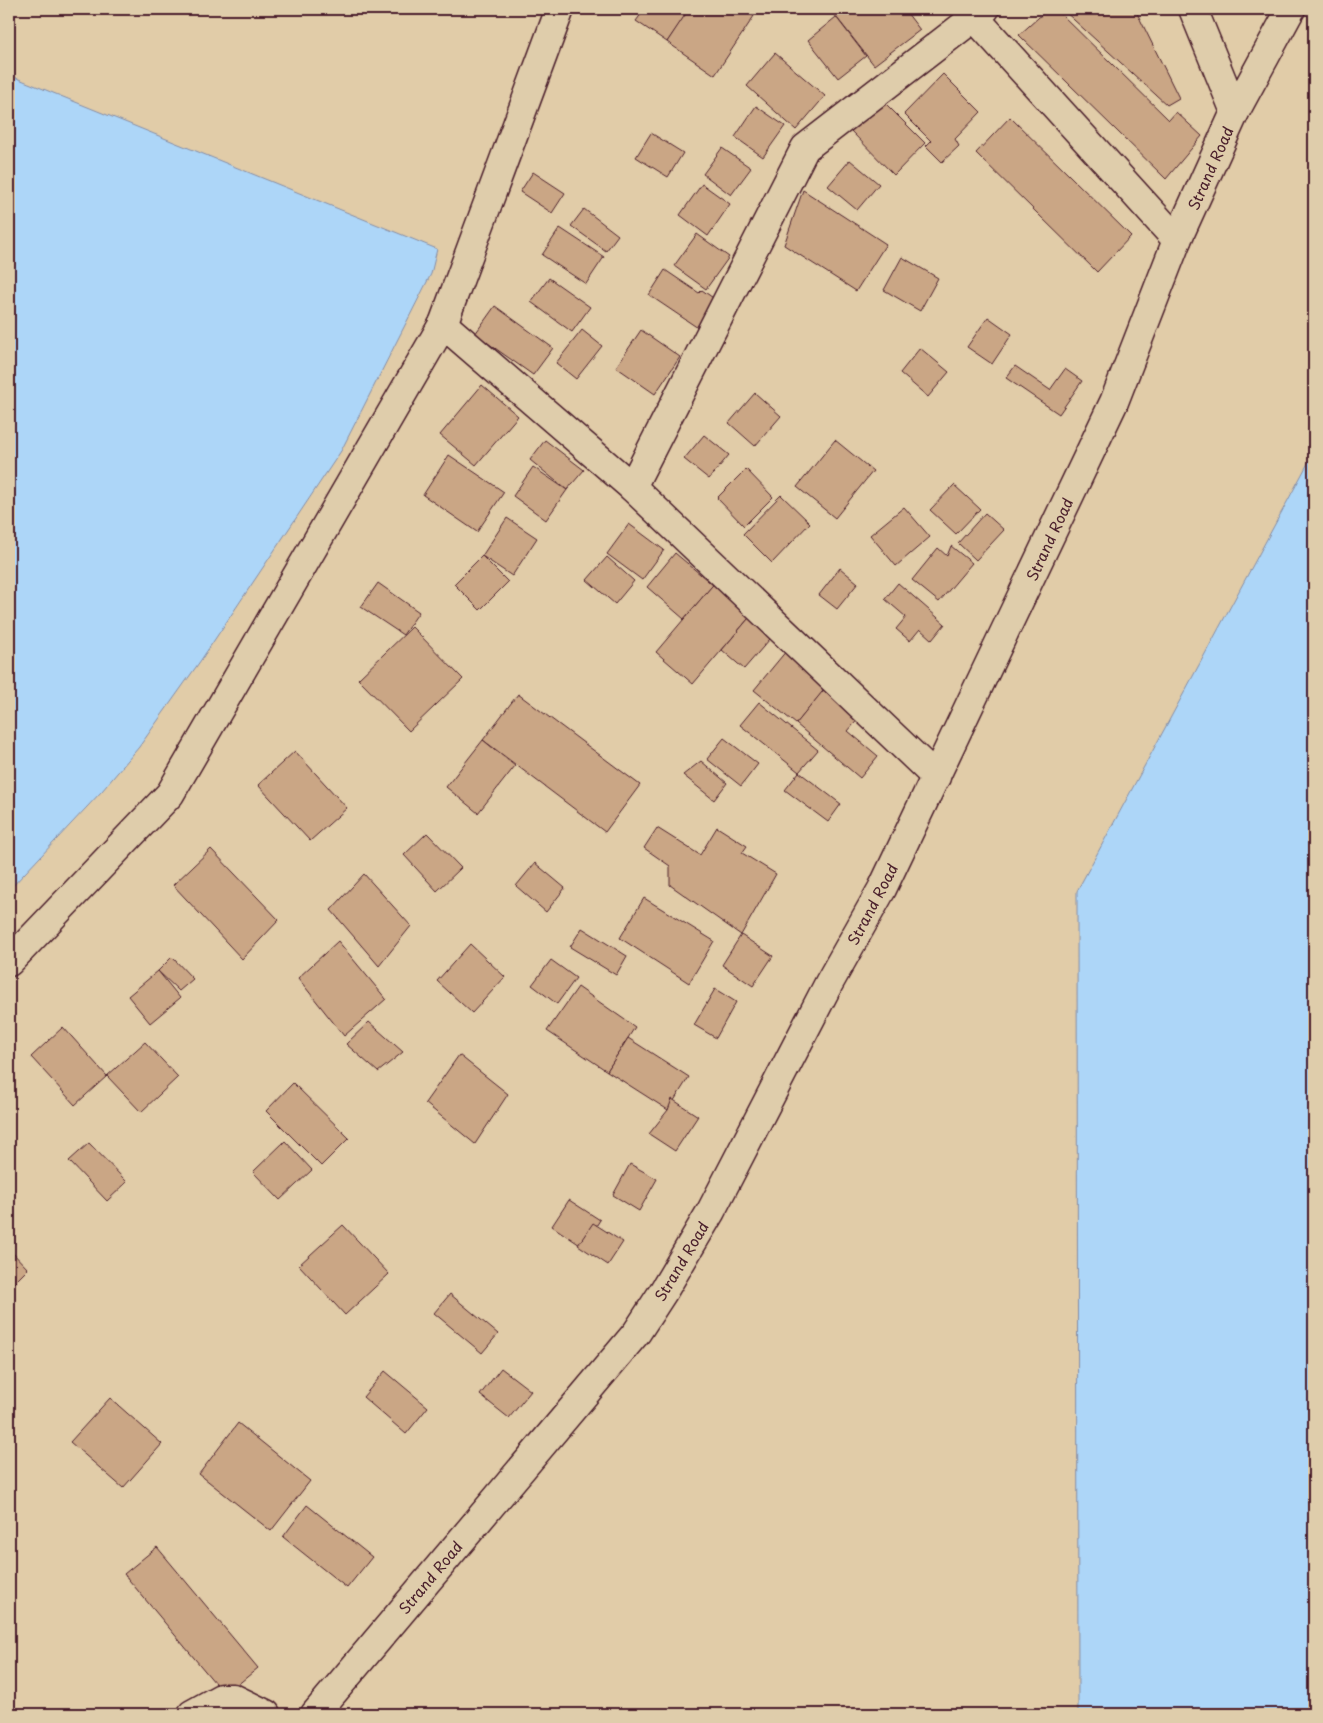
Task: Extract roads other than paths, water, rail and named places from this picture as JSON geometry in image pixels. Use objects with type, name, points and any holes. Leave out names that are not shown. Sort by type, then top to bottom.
[{"type":"street","points":[[9,962],[170,794],[443,324],[560,9]]},
{"type":"street","points":[[1194,9],[1235,112]]},
{"type":"street","name":"Strand Road","points":[[315,1714],[637,1332],[664,1292],[711,1211],[829,983],[882,889],[1114,402],[1177,240],[1235,112],[1291,9]]},
{"type":"street","points":[[632,488],[805,148],[975,11],[1177,240]]},
{"type":"street","points":[[443,324],[632,488],[936,777]]},
{"type":"street","points":[[192,1714],[220,1698],[233,1698],[266,1714]]},
{"type":"water","points":[[9,75],[437,249],[431,274],[341,451],[201,660],[139,747],[102,791],[9,890]]},
{"type":"water","points":[[1314,452],[1314,1714],[1078,1714],[1077,891]]}]
